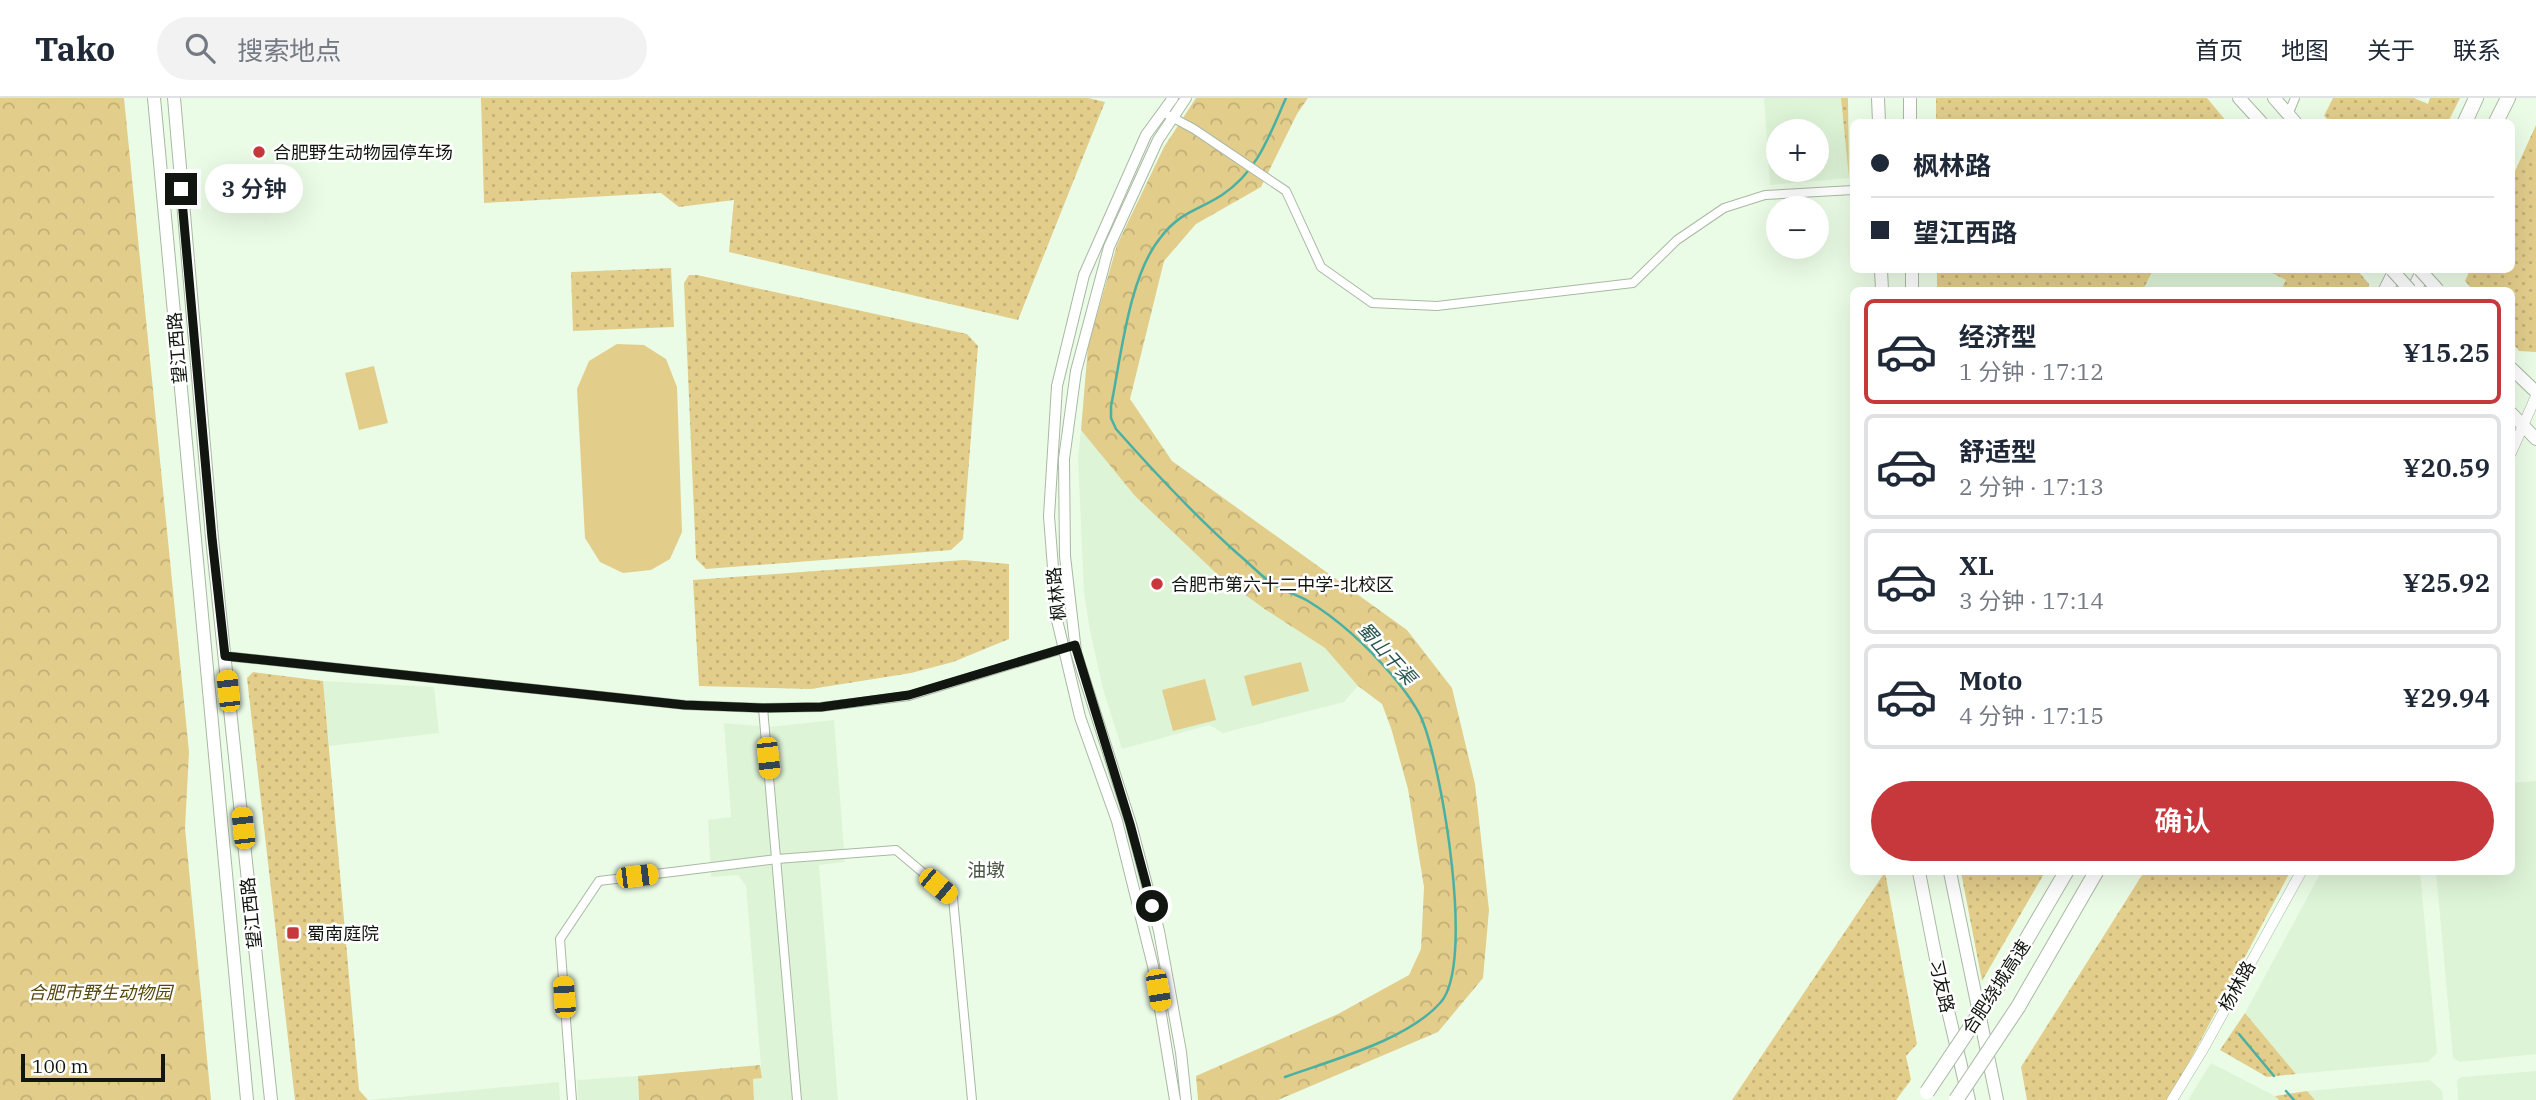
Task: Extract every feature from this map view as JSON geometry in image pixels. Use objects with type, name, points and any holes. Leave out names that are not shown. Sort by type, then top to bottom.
[{"type":"highway","points":[[2466,119],[2476,98]]},
{"type":"highway","points":[[2498,119],[2508,98]]},
{"type":"highway","name":"合肥绕城高速","points":[[1924,1096],[2008,971],[2064,875]]},
{"type":"highway","name":"合肥绕城高速","points":[[1956,1100],[2018,1007],[2094,875]]},
{"type":"main road","name":"望江西路","points":[[154,98],[247,1100]]},
{"type":"main road","name":"望江西路","points":[[174,98],[212,538],[271,1100]]},
{"type":"main road","name":"枫林路","points":[[1173,98],[1158,140],[1109,247],[1076,371],[1064,459],[1070,647],[1080,718],[1117,821],[1153,966],[1175,1100]]},
{"type":"main road","name":"枫林路","points":[[1186,98],[1146,135],[1084,275],[1057,386],[1049,516],[1057,620],[1070,647],[1130,824],[1159,932],[1181,1052],[1186,1100]]},
{"type":"main road","points":[[1878,98],[1879,119]]},
{"type":"main road","points":[[1910,98],[1910,119]]},
{"type":"main road","points":[[2239,98],[2259,119]]},
{"type":"main road","points":[[2274,98],[2291,119]]},
{"type":"main road","points":[[2397,273],[2409,287]]},
{"type":"main road","points":[[2424,273],[2436,287]]},
{"type":"main road","points":[[2515,372],[2536,394]]},
{"type":"main road","points":[[2515,418],[2536,439]]},
{"type":"main road","name":"习友路","points":[[1920,875],[1969,1100]]},
{"type":"main road","name":"习友路","points":[[1951,875],[1997,1100]]},
{"type":"street","points":[[2291,119],[2295,98]]},
{"type":"street","points":[[1168,114],[1286,191],[1321,267],[1372,303],[1437,306],[1633,282],[1677,240],[1724,208],[1765,195],[1850,190]]},
{"type":"street","points":[[2515,445],[2536,394]]},
{"type":"street","points":[[225,656],[685,705],[763,708],[821,707],[909,695],[1070,647]]},
{"type":"street","points":[[763,708],[797,1100]]},
{"type":"street","points":[[572,1100],[560,939],[599,881],[777,859],[897,850],[953,898],[972,1100]]},
{"type":"street","name":"杨林路","points":[[2172,1100],[2299,875]]},
{"type":"shaded area","points":[[1764,98],[1841,98],[1849,178],[1829,180],[1829,119],[1766,119],[1766,127]]},
{"type":"shaded area","points":[[1770,182],[1804,182],[1770,185]]},
{"type":"shaded area","points":[[2152,273],[2272,273],[2286,280],[2282,287],[2144,287]]},
{"type":"shaded area","name":"合肥市第六十二中学-北校区","points":[[1081,430],[1135,496],[1218,575],[1325,648],[1358,686],[1344,702],[1223,733],[1209,725],[1122,749],[1103,689],[1084,593],[1078,458]]},
{"type":"shaded area","points":[[323,681],[434,687],[439,733],[329,746]]},
{"type":"shaded area","points":[[834,720],[845,862],[819,865],[838,1100],[754,1100],[753,1079],[762,1078],[746,886],[738,875],[711,877],[708,820],[731,817],[724,723],[769,727]]},
{"type":"shaded area","points":[[2536,781],[2536,1054],[2460,1062],[2453,1058],[2436,875],[2515,875],[2515,783]]},
{"type":"shaded area","points":[[2319,875],[2420,875],[2437,1053],[2428,1062],[2296,1074],[2245,1013]]},
{"type":"shaded area","points":[[2211,1063],[2275,1096],[2279,1100],[2188,1100]]},
{"type":"shaded area","points":[[2536,1071],[2536,1100],[2458,1100],[2457,1081],[2461,1077]]},
{"type":"shaded area","points":[[638,1076],[639,1100],[578,1100],[577,1080]]},
{"type":"shaded area","points":[[2430,1080],[2442,1091],[2443,1100],[2315,1100],[2307,1091]]},
{"type":"shaded area","points":[[559,1082],[560,1100],[367,1100]]},
{"type":"green space","name":"合肥市野生动物园","points":[[0,98],[124,98],[189,752],[185,828],[211,1100],[0,1100]]},
{"type":"green space","points":[[481,98],[1088,98],[1105,102],[1018,320],[729,252],[734,200],[679,207],[661,193],[484,203]]},
{"type":"green space","points":[[1196,98],[1308,98],[1297,114],[1261,187],[1196,224],[1164,261],[1130,399],[1172,461],[1407,630],[1452,688],[1475,784],[1489,910],[1483,978],[1438,1032],[1278,1100],[1198,1100],[1196,1076],[1338,1014],[1409,975],[1421,949],[1424,887],[1408,789],[1382,704],[1358,686],[1325,648],[1218,575],[1135,496],[1081,430],[1088,346],[1117,245],[1164,147]]},
{"type":"green space","points":[[1841,98],[1848,98],[1849,178]]},
{"type":"green space","points":[[1936,98],[2207,98],[2224,119],[1936,119]]},
{"type":"green space","points":[[2333,98],[2414,98],[2428,104],[2430,98],[2460,98],[2450,119],[2327,119],[2324,116]]},
{"type":"green space","points":[[2536,125],[2536,352],[2519,351],[2515,346],[2515,287],[2470,287],[2465,281],[2469,273],[2515,273],[2515,171]]},
{"type":"green space","points":[[671,268],[674,327],[573,331],[571,272]]},
{"type":"green space","points":[[1937,273],[2152,273],[2144,287],[1937,287]]},
{"type":"green space","points":[[2272,273],[2360,273],[2369,287],[2282,287],[2286,280]]},
{"type":"green space","points":[[689,275],[967,334],[978,346],[963,539],[951,550],[706,569],[696,559],[684,283]]},
{"type":"green space","points":[[617,344],[644,345],[666,359],[677,387],[682,532],[670,559],[651,570],[623,573],[600,562],[585,538],[577,389],[589,361]]},
{"type":"green space","points":[[374,366],[388,423],[359,430],[345,373]]},
{"type":"green space","points":[[964,560],[1009,564],[1009,639],[953,662],[911,673],[811,689],[699,686],[693,580]]},
{"type":"green space","points":[[1301,662],[1309,691],[1252,706],[1244,676]]},
{"type":"green space","points":[[253,672],[323,681],[359,1090],[368,1100],[295,1100],[247,678]]},
{"type":"green space","points":[[1205,679],[1216,720],[1173,731],[1162,690]]},
{"type":"green space","points":[[1883,875],[1886,875],[1917,1044],[1906,1056],[1911,1080],[1896,1100],[1732,1100]]},
{"type":"green space","points":[[1962,875],[2043,875],[1982,981]]},
{"type":"green space","points":[[2142,875],[2288,875],[2169,1100],[2027,1100],[2021,1067]]},
{"type":"green space","points":[[2245,1013],[2296,1074],[2267,1077],[2220,1050]]},
{"type":"green space","points":[[760,1065],[762,1078],[753,1079],[754,1100],[639,1100],[638,1076]]},
{"type":"green space","points":[[2307,1091],[2315,1100],[2279,1100],[2275,1096]]},
{"type":"waterway","name":"蜀山干渠","points":[[1285,1077],[1346,1056],[1409,1027],[1441,1002],[1451,980],[1455,948],[1452,865],[1431,746],[1417,710],[1382,664],[1331,616],[1266,579],[1206,524],[1116,429],[1111,418],[1111,406],[1128,317],[1150,253],[1175,222],[1222,195],[1245,175],[1268,139],[1286,98]]},
{"type":"waterway","points":[[2239,1034],[2274,1076]]},
{"type":"waterway","points":[[2286,1091],[2294,1100]]},
{"type":"place","name":"合肥野生动物园停车场","points":[[259,152]]},
{"type":"place","name":"合肥市第六十二中学-北校区","points":[[1157,584]]},
{"type":"place","name":"蜀南庭院","points":[[293,933]]},
{"type":"district","name":"油墩","points":[[986,870]]},
{"type":"route","points":[[181,189],[225,656],[685,705],[763,708],[821,707],[909,695],[1075,645],[1130,824],[1152,906]]}]
